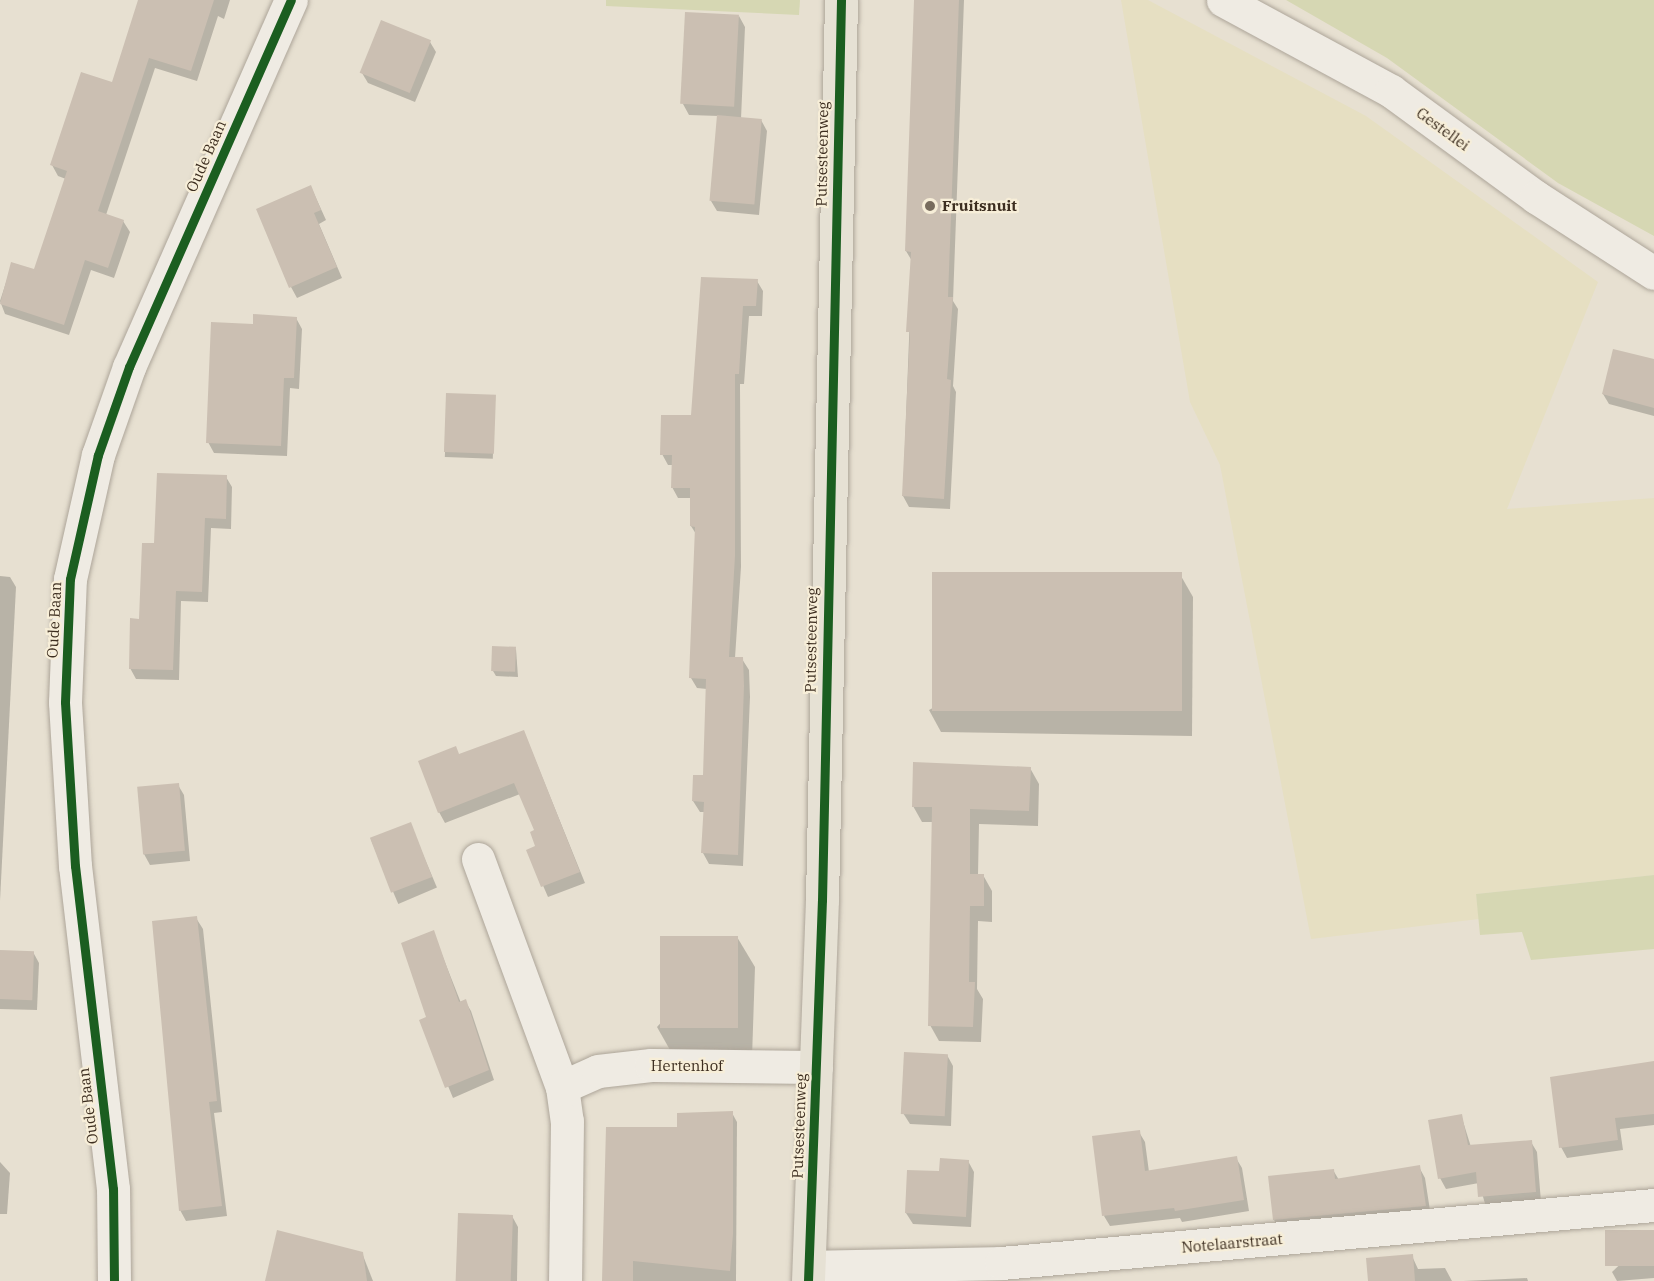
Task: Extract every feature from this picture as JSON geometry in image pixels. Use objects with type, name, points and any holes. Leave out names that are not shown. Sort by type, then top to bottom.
[{"type":"main road","name":"Putsesteenweg","points":[[809,1274],[816,1067],[841,0]]},
{"type":"street","name":"Oude Baan","points":[[114,1281],[113,1189],[74,854],[65,702],[70,579],[98,455],[129,367],[291,0]]},
{"type":"street","name":"Gestellei","points":[[1222,0],[1391,91],[1536,197],[1654,273]]},
{"type":"street","points":[[478,859],[562,1087],[567,1121],[565,1281]]},
{"type":"street","name":"Hertenhof","points":[[562,1087],[598,1071],[651,1065],[816,1067]]},
{"type":"street","name":"Notelaarstraat","points":[[809,1274],[1002,1272],[1654,1205]]},
{"type":"shaded area","points":[[1121,0],[1148,0],[1366,116],[1598,282],[1507,509],[1654,498],[1654,875],[1476,894],[1479,919],[1311,939],[1220,465],[1190,402]]},
{"type":"green space","points":[[606,0],[800,0],[799,15],[606,6]]},
{"type":"green space","points":[[1286,0],[1654,0],[1654,236],[1558,183],[1387,58]]},
{"type":"green space","points":[[1654,875],[1654,949],[1531,960],[1522,932],[1480,935],[1476,894]]},
{"type":"building","points":[[138,0],[214,0],[191,71],[149,58],[98,211],[124,220],[108,268],[85,260],[64,325],[0,304],[11,262],[34,269],[67,171],[50,165],[81,72],[112,82]]},
{"type":"building","points":[[914,0],[959,0],[948,297],[953,297],[947,379],[951,380],[944,499],[902,496],[910,332],[906,332],[911,252],[905,251]]},
{"type":"building","points":[[685,12],[739,15],[734,107],[680,104]]},
{"type":"building","points":[[381,20],[431,40],[410,93],[360,73]]},
{"type":"building","points":[[717,115],[762,119],[754,205],[710,201]]},
{"type":"building","points":[[311,185],[321,210],[314,213],[337,267],[289,288],[256,209]]},
{"type":"building","points":[[701,277],[758,279],[756,306],[743,306],[739,374],[735,374],[735,556],[729,657],[743,657],[738,855],[701,853],[704,802],[692,801],[693,775],[703,775],[706,679],[689,678],[695,527],[690,526],[690,488],[671,488],[672,455],[660,455],[661,415],[691,415]]},
{"type":"building","points":[[253,314],[297,317],[294,378],[284,378],[281,446],[206,443],[211,322],[253,324]]},
{"type":"building","points":[[1613,349],[1654,359],[1654,408],[1602,394]]},
{"type":"building","points":[[446,393],[496,395],[494,454],[444,452]]},
{"type":"building","points":[[157,473],[227,475],[226,519],[205,518],[202,592],[176,591],[173,670],[129,669],[130,618],[139,619],[142,543],[154,543]]},
{"type":"building","points":[[932,572],[1182,572],[1182,711],[932,711]]},
{"type":"building","points":[[492,646],[516,647],[515,672],[491,671]]},
{"type":"building","points":[[524,730],[580,872],[541,887],[526,850],[535,846],[530,832],[534,830],[514,783],[438,813],[418,761],[456,746],[459,754]]},
{"type":"building","points":[[913,762],[1031,767],[1029,811],[970,809],[970,874],[984,874],[984,906],[970,906],[969,982],[975,982],[973,1027],[928,1026],[932,807],[912,807]]},
{"type":"building","points":[[179,783],[185,851],[143,854],[137,787]]},
{"type":"building","points":[[411,822],[432,877],[391,893],[370,838]]},
{"type":"building","points":[[197,916],[217,1101],[209,1102],[222,1206],[179,1211],[152,921]]},
{"type":"building","points":[[434,930],[459,1002],[466,999],[489,1070],[445,1088],[419,1020],[426,1017],[401,943]]},
{"type":"building","points":[[660,936],[738,936],[738,1028],[660,1028]]},
{"type":"building","points":[[0,950],[34,951],[32,1000],[0,999]]},
{"type":"building","points":[[904,1052],[948,1054],[945,1116],[901,1114]]},
{"type":"building","points":[[1654,1061],[1654,1114],[1615,1118],[1618,1140],[1559,1148],[1550,1077]]},
{"type":"building","points":[[733,1111],[733,1234],[730,1271],[633,1261],[633,1281],[602,1281],[606,1127],[677,1127],[677,1113]]},
{"type":"building","points":[[1462,1114],[1468,1145],[1532,1140],[1536,1192],[1478,1197],[1476,1172],[1438,1179],[1428,1120]]},
{"type":"building","points":[[1140,1130],[1145,1171],[1237,1156],[1244,1200],[1175,1211],[1174,1208],[1102,1216],[1092,1136]]},
{"type":"building","points":[[940,1158],[969,1160],[966,1217],[905,1213],[907,1170],[939,1171]]},
{"type":"building","points":[[1420,1165],[1426,1206],[1273,1220],[1268,1176],[1334,1169],[1335,1179]]},
{"type":"building","points":[[458,1213],[513,1215],[511,1281],[456,1281]]},
{"type":"building","points":[[277,1230],[363,1252],[367,1281],[265,1281]]},
{"type":"building","points":[[1605,1230],[1654,1230],[1654,1266],[1605,1266]]},
{"type":"building","points":[[1413,1254],[1415,1281],[1368,1281],[1366,1258]]},
{"type":"cycle path","points":[[114,1281],[113,1189],[75,866],[65,702],[70,579],[98,455],[129,367],[291,0]]},
{"type":"cycle path","points":[[808,1281],[822,900],[841,0]]},
{"type":"place","name":"Fruitsnuit","points":[[930,206]]}]
